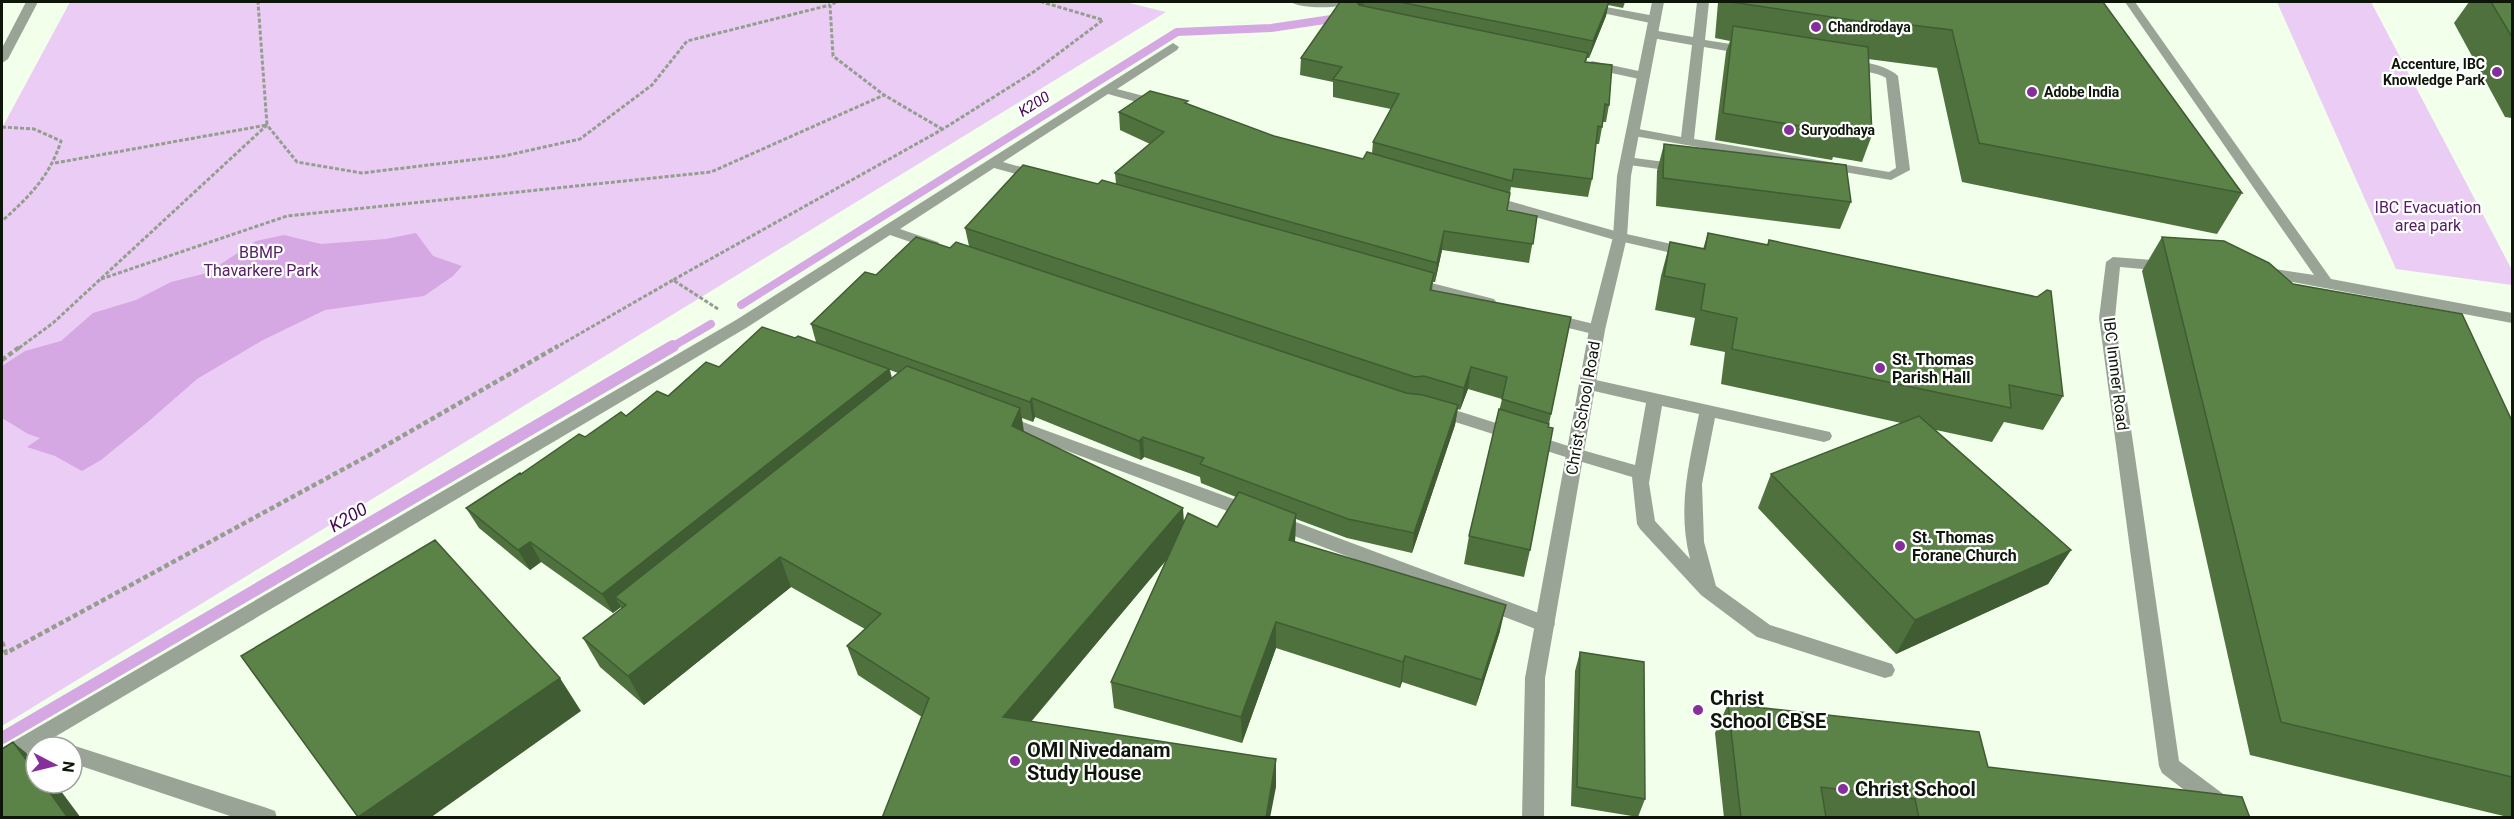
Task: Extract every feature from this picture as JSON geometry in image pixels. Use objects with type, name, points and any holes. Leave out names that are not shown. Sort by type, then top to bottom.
[{"type":"street","points":[[2,58],[32,2]]},
{"type":"street","points":[[1297,2],[1329,4],[1346,2]]},
{"type":"street","points":[[1564,2],[1653,27],[1698,44],[1767,53]]},
{"type":"street","name":"Christ School Road","points":[[1533,818],[1535,678],[1597,330],[1620,237],[1627,161],[1658,2]]},
{"type":"street","points":[[1687,142],[1703,2]]},
{"type":"street","points":[[2130,2],[2326,282]]},
{"type":"street","points":[[56,735],[741,324],[1173,47]]},
{"type":"street","points":[[1573,62],[1644,76]]},
{"type":"street","points":[[1633,132],[1891,176],[1897,174],[1903,170],[1892,76],[1881,69],[1835,63]]},
{"type":"street","points":[[1107,90],[1175,109]]},
{"type":"street","points":[[1627,161],[1697,170]]},
{"type":"street","points":[[993,163],[1050,179]]},
{"type":"street","points":[[1472,195],[1620,237],[1700,255]]},
{"type":"street","points":[[889,230],[946,249]]},
{"type":"street","name":"IBC Innner Road","points":[[2183,267],[2113,262],[2107,318],[2169,766],[2238,818]]},
{"type":"street","points":[[2242,271],[2277,273],[2512,318]]},
{"type":"street","points":[[1399,280],[1509,308]]},
{"type":"street","points":[[1531,314],[1597,330]]},
{"type":"street","points":[[741,324],[762,332]]},
{"type":"street","points":[[1587,384],[1824,436]]},
{"type":"street","points":[[1655,400],[1640,483],[1646,524],[1708,590],[1764,631],[1885,669]]},
{"type":"street","points":[[1420,406],[1642,474]]},
{"type":"street","points":[[1708,412],[1693,484],[1695,542],[1708,590]]},
{"type":"street","points":[[989,415],[1545,624]]},
{"type":"street","points":[[2,758],[24,750]]},
{"type":"street","points":[[84,758],[267,818]]},
{"type":"path","points":[[258,2],[267,125],[297,162],[362,173],[504,156],[580,139],[652,85],[687,41],[836,2]]},
{"type":"path","points":[[2,642],[6,653],[373,453],[673,280],[943,129],[1035,70],[1103,20],[1042,2]]},
{"type":"path","points":[[830,5],[833,56],[884,94],[943,129]]},
{"type":"path","points":[[99,280],[287,216],[711,172],[884,94]]},
{"type":"path","points":[[55,163],[267,125]]},
{"type":"path","points":[[2,360],[53,323],[267,125]]},
{"type":"path","points":[[2,127],[34,129],[61,141],[55,163],[33,193],[2,221]]},
{"type":"path","points":[[673,280],[741,324]]},
{"type":"green space","name":"BBMP Thavarkere Park","points":[[70,2],[1125,2],[1166,12],[2,726],[2,128]]},
{"type":"green space","name":"IBC Evacuation area park","points":[[2277,2],[2371,2],[2512,270],[2512,285],[2396,269]]},
{"type":"shaded area","points":[[416,233],[433,256],[462,266],[453,276],[424,296],[325,310],[261,341],[197,379],[101,460],[82,471],[55,456],[27,447],[40,438],[28,434],[2,418],[2,366],[25,351],[61,341],[93,313],[136,300],[171,282],[207,273],[256,241],[284,235],[321,244],[386,239]]},
{"type":"building","points":[[1340,2],[1357,2],[1359,5],[1588,53],[1585,62],[1612,65],[1609,105],[1605,104],[1602,127],[1598,126],[1592,179],[1514,169],[1512,181],[1373,142],[1399,94],[1333,79],[1342,67],[1301,58]]},
{"type":"building","points":[[1400,2],[1609,2],[1593,41]]},
{"type":"building","name":"Adobe India","points":[[1731,2],[2103,2],[2242,193],[1979,143],[1952,30],[1871,20],[1871,23]]},
{"type":"building","points":[[2491,2],[2512,2],[2512,37]]},
{"type":"building","points":[[1733,26],[1868,47],[1872,135],[1841,130],[1841,133],[1723,113]]},
{"type":"building","points":[[1150,91],[1188,101],[1185,103],[1274,136],[1363,159],[1367,152],[1510,193],[1507,210],[1537,216],[1533,244],[1444,231],[1437,263],[1115,173],[1164,132],[1119,112]]},
{"type":"building","points":[[1664,144],[1846,165],[1851,202],[1663,178]]},
{"type":"building","points":[[1023,165],[1098,184],[1102,180],[1434,273],[1430,290],[1571,317],[1551,414],[1502,399],[1507,377],[1471,367],[1464,388],[1424,376],[1415,377],[965,228]]},
{"type":"building","name":"St. Thomas Parish Hall","points":[[1708,233],[1768,245],[1769,240],[2037,297],[2047,290],[2051,291],[2063,396],[2009,385],[2011,408],[1732,349],[1737,318],[1701,310],[1705,284],[1664,276],[1670,242],[1705,249]]},
{"type":"building","points":[[916,237],[950,248],[956,242],[1406,393],[1423,395],[1458,405],[1414,533],[1348,519],[1200,464],[1204,458],[1143,437],[1139,441],[1032,398],[1030,402],[811,324],[865,272],[876,275]]},
{"type":"building","points":[[2162,237],[2224,241],[2269,263],[2293,284],[2462,314],[2512,421],[2512,777],[2281,722]]},
{"type":"building","points":[[762,327],[795,338],[798,336],[889,369],[602,594],[530,542],[518,550],[466,508],[579,434],[585,437],[621,412],[626,416],[657,391],[668,396],[706,362],[719,367]]},
{"type":"building","points":[[907,366],[1020,408],[1012,426],[1183,508],[1003,717],[1276,759],[1266,818],[882,818],[929,698],[847,646],[881,614],[780,557],[628,676],[583,638],[626,605],[615,597]]},
{"type":"building","points":[[1499,409],[1549,424],[1548,427],[1553,428],[1530,550],[1469,536]]},
{"type":"building","name":"St. Thomas Forane Church","points":[[1919,416],[2071,550],[1915,620],[1771,474]]},
{"type":"building","points":[[1239,492],[1296,514],[1289,540],[1506,605],[1482,680],[1405,656],[1403,662],[1276,622],[1241,717],[1111,682],[1188,513],[1217,527]]},
{"type":"building","points":[[435,540],[560,678],[358,817],[241,656]]},
{"type":"building","points":[[1580,652],[1644,662],[1645,799],[1577,787]]},
{"type":"building","points":[[1728,704],[1979,732],[1988,767],[2242,797],[2250,818],[1919,818],[1915,799],[1821,787],[1826,818],[1741,818]]},
{"type":"building","points":[[13,742],[24,757],[24,795],[52,795],[68,818],[2,818],[2,749]]},
{"type":"waterway","name":"K200","points":[[741,305],[1177,32],[1271,28],[1338,18]]},
{"type":"waterway","name":"K200","points":[[670,348],[711,324]]},
{"type":"waterway","name":"K200","points":[[2,738],[673,346]]},
{"type":"place","name":"Chandrodaya","points":[[1816,27]]},
{"type":"place","name":"Accenture, IBC Knowledge Park","points":[[2497,72]]},
{"type":"place","name":"Adobe India","points":[[2032,92]]},
{"type":"place","name":"Suryodhaya","points":[[1789,130]]},
{"type":"place","name":"St. Thomas Parish Hall","points":[[1880,368]]},
{"type":"place","name":"St. Thomas Forane Church","points":[[1900,546]]},
{"type":"place","name":"Christ School CBSE","points":[[1698,710]]},
{"type":"place","name":"OMI Nivedanam Study House","points":[[1015,761]]},
{"type":"place","name":"Christ School","points":[[1843,789]]}]
